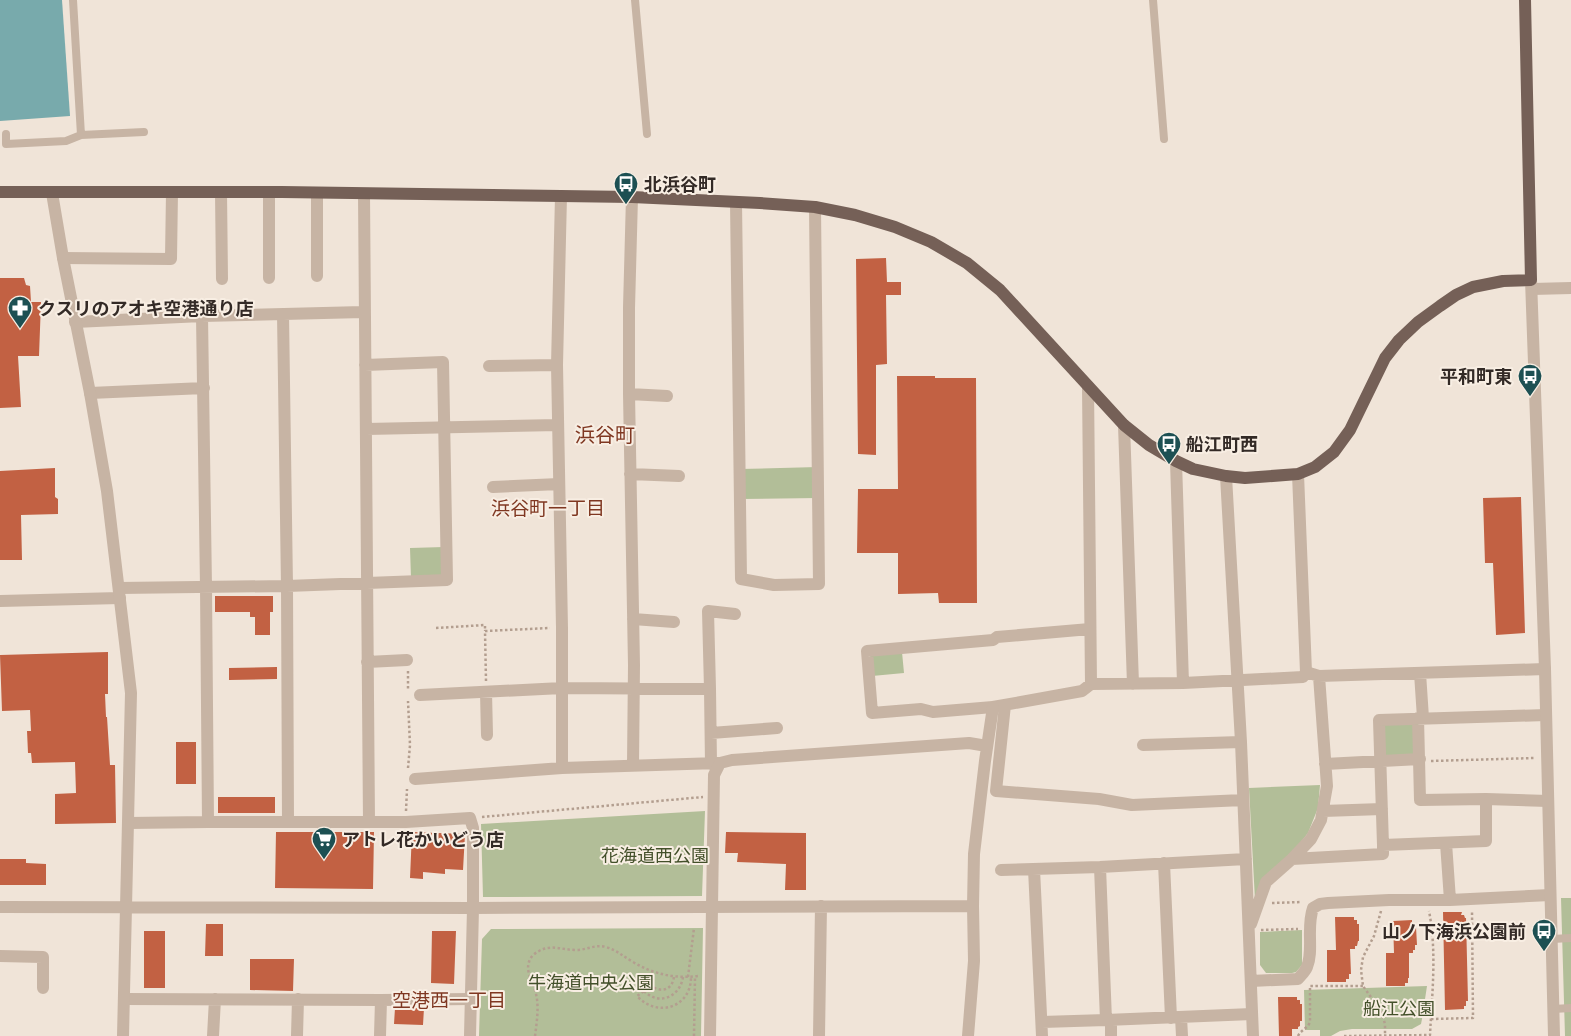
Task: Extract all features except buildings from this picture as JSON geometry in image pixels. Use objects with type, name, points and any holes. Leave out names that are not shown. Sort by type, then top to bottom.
[{"type":"main road","points":[[0,192],[269,192],[632,197],[815,207],[855,215],[895,227],[931,242],[967,263],[1000,290],[1124,425],[1149,445],[1176,461],[1194,469],[1226,476],[1245,478],[1298,474],[1316,467],[1334,452],[1350,430],[1385,358],[1399,340],[1418,322],[1456,295],[1473,287],[1503,281],[1532,285],[1525,0]]},
{"type":"street","points":[[63,258],[171,259],[172,192]]},
{"type":"street","points":[[221,192],[222,279]]},
{"type":"street","points":[[269,192],[269,278]]},
{"type":"street","points":[[52,193],[107,491],[131,693],[124,1036]]},
{"type":"street","points":[[317,193],[317,276]]},
{"type":"street","points":[[364,194],[369,822]]},
{"type":"street","points":[[561,196],[557,365],[562,628],[562,768]]},
{"type":"street","points":[[632,197],[629,394],[634,688],[633,765]]},
{"type":"street","points":[[736,202],[741,579],[774,585],[819,584],[815,207]]},
{"type":"street","points":[[1554,1036],[1545,669],[1532,285],[1571,288]]},
{"type":"street","points":[[75,322],[202,316],[364,312]]},
{"type":"street","points":[[283,314],[288,822]]},
{"type":"street","points":[[202,316],[208,822]]},
{"type":"street","points":[[0,601],[206,587],[447,580],[443,362],[365,365]]},
{"type":"street","points":[[489,366],[557,365]]},
{"type":"street","points":[[1088,386],[1091,684]]},
{"type":"street","points":[[90,393],[204,388]]},
{"type":"street","points":[[629,394],[667,396]]},
{"type":"street","points":[[366,429],[558,425]]},
{"type":"street","points":[[1124,425],[1133,684]]},
{"type":"street","points":[[1176,461],[1183,683]]},
{"type":"street","points":[[630,474],[679,476]]},
{"type":"street","points":[[1090,629],[867,651],[872,713],[921,709],[933,712],[999,706],[1082,691],[1091,684],[1183,683],[1303,677],[1306,672],[1298,474]]},
{"type":"street","points":[[1226,476],[1241,742],[1253,1036]]},
{"type":"street","points":[[492,487],[559,484]]},
{"type":"street","points":[[710,1036],[714,776],[716,763],[711,733],[708,611],[736,614]]},
{"type":"street","points":[[633,619],[674,622]]},
{"type":"street","points":[[367,662],[407,660]]},
{"type":"street","points":[[1306,672],[1319,676],[1545,669]]},
{"type":"street","points":[[1420,673],[1420,800],[1548,800]]},
{"type":"street","points":[[1249,930],[1266,882],[1311,839],[1321,820],[1327,786],[1319,676]]},
{"type":"street","points":[[420,695],[562,688],[710,689]]},
{"type":"street","points":[[486,692],[486,735]]},
{"type":"street","points":[[968,1036],[974,961],[974,854],[987,746],[999,706]]},
{"type":"street","points":[[999,706],[996,791],[1099,799],[1132,805],[1243,800]]},
{"type":"street","points":[[1292,859],[1383,854],[1379,720],[1546,715]]},
{"type":"street","points":[[711,733],[777,728]]},
{"type":"street","points":[[1143,746],[1241,742]]},
{"type":"street","points":[[410,779],[562,768],[716,763],[732,760],[959,743],[987,746]]},
{"type":"street","points":[[1325,764],[1420,760]]},
{"type":"street","points":[[1383,845],[1486,841],[1486,799]]},
{"type":"street","points":[[1323,811],[1382,809]]},
{"type":"street","points":[[128,823],[406,822],[470,818],[473,828],[470,1036]]},
{"type":"street","points":[[1446,843],[1450,900]]},
{"type":"street","points":[[1001,870],[1246,859]]},
{"type":"street","points":[[1164,863],[1176,1017],[1182,1036]]},
{"type":"street","points":[[1100,867],[1108,1020],[1111,1036]]},
{"type":"street","points":[[1034,869],[1042,1036]]},
{"type":"street","points":[[1251,981],[1298,979],[1309,962],[1309,922],[1313,908],[1320,904],[1550,895]]},
{"type":"street","points":[[819,1036],[821,906]]},
{"type":"street","points":[[0,907],[973,906]]},
{"type":"street","points":[[0,956],[43,956],[43,988]]},
{"type":"street","points":[[124,999],[470,999]]},
{"type":"street","points":[[213,1036],[214,999]]},
{"type":"street","points":[[297,1036],[298,999]]},
{"type":"street","points":[[380,1036],[381,1000]]},
{"type":"street","points":[[1042,1022],[1252,1014]]},
{"type":"lane","points":[[73,0],[81,135]]},
{"type":"lane","points":[[636,0],[647,134]]},
{"type":"lane","points":[[1153,0],[1164,139]]},
{"type":"lane","points":[[6,134],[6,144],[66,141],[81,135],[144,132]]},
{"type":"lane","points":[[1552,939],[1571,938]]},
{"type":"lane","points":[[1553,1009],[1571,1008]]},
{"type":"path","points":[[436,628],[485,625],[486,692]]},
{"type":"path","points":[[485,631],[562,628]]},
{"type":"path","points":[[406,822],[410,779],[407,660]]},
{"type":"path","points":[[1420,760],[1547,758]]},
{"type":"path","points":[[470,818],[714,796]]},
{"type":"path","points":[[1385,1036],[1385,1024],[1381,1011],[1363,986],[1361,970],[1363,957],[1369,949],[1374,936],[1381,909],[1389,900]]},
{"type":"path","points":[[1344,1036],[1430,1035],[1434,964],[1432,924],[1427,900]]},
{"type":"path","points":[[1258,903],[1307,902],[1313,908]]},
{"type":"path","points":[[1430,1019],[1473,1018],[1472,907]]},
{"type":"path","points":[[674,977],[673,983],[668,989],[663,991],[652,986],[637,996],[643,1002],[664,1009],[681,1002],[691,985],[689,977],[694,928]]},
{"type":"path","points":[[1249,930],[1309,929]]},
{"type":"path","points":[[535,1036],[538,1000],[528,972],[529,961],[535,954],[545,948],[555,947],[578,950],[593,946],[604,947],[618,952],[652,972],[674,977],[702,976]]},
{"type":"path","points":[[644,991],[658,998],[670,997],[678,991],[683,977]]},
{"type":"path","points":[[694,1036],[695,977]]},
{"type":"path","points":[[1298,1036],[1310,1022],[1310,986],[1363,986]]},
{"type":"green space","points":[[818,467],[818,498],[740,499],[740,469]]},
{"type":"green space","points":[[444,547],[445,577],[411,578],[410,548]]},
{"type":"green space","points":[[902,652],[904,673],[872,676],[870,654]]},
{"type":"green space","points":[[1418,718],[1420,759],[1380,761],[1379,720]]},
{"type":"green space","points":[[1320,785],[1318,808],[1308,833],[1255,900],[1249,788]]},
{"type":"green space","name":"花海道西公園","points":[[705,811],[702,896],[483,897],[481,824]]},
{"type":"green space","points":[[1561,898],[1571,898],[1571,1036],[1565,1036]]},
{"type":"green space","name":"牛海道中央公園","points":[[703,928],[701,1036],[479,1036],[482,939],[491,929]]},
{"type":"green space","points":[[1302,930],[1302,965],[1296,972],[1292,973],[1266,973],[1260,965],[1260,932]]},
{"type":"green space","name":"船江公園","points":[[1427,986],[1421,1024],[1412,1029],[1352,1029],[1340,1031],[1331,1036],[1320,1036],[1320,1030],[1305,1030],[1304,990]]},
{"type":"water","points":[[0,0],[62,0],[70,116],[0,121]]},
{"type":"place","name":"北浜谷町","points":[[626,205]]},
{"type":"place","name":"クスリのアオキ空港通り店","points":[[20,329]]},
{"type":"place","name":"平和町東","points":[[1530,397]]},
{"type":"place","name":"船江町西","points":[[1169,465]]},
{"type":"place","name":"アトレ花かいどう店","points":[[324,860]]},
{"type":"place","name":"山ノ下海浜公園前","points":[[1544,952]]},
{"type":"district","name":"浜谷町","points":[[605,435]]},
{"type":"district","name":"浜谷町一丁目","points":[[548,508]]},
{"type":"district","name":"空港西一丁目","points":[[449,1000]]}]
